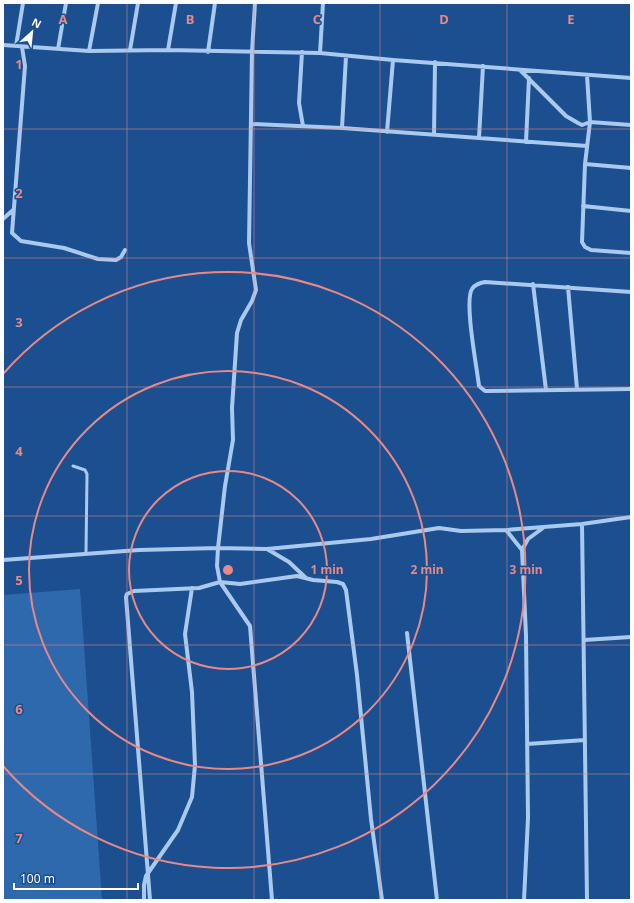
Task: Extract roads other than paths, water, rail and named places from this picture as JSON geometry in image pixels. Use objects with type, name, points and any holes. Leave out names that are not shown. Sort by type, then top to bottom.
[{"type":"street","points":[[16,46],[23,3]]},
{"type":"street","points":[[58,49],[66,3]]},
{"type":"street","points":[[89,51],[98,3]]},
{"type":"street","points":[[130,50],[138,3]]},
{"type":"street","points":[[168,50],[176,3]]},
{"type":"street","points":[[208,52],[215,3]]},
{"type":"street","points":[[255,3],[252,52],[249,254],[256,290],[252,301],[241,320],[237,333],[232,408],[233,440],[224,486],[217,566],[220,582],[250,626],[272,900]]},
{"type":"street","points":[[320,53],[323,3]]},
{"type":"street","points":[[3,45],[89,51],[168,50],[208,52],[302,52],[631,78]]},
{"type":"street","points":[[22,46],[25,59],[25,76],[12,233],[15,238],[21,241],[64,248],[109,261],[116,260],[121,257],[125,250]]},
{"type":"street","points":[[302,52],[300,103],[303,126]]},
{"type":"street","points":[[342,128],[346,56]]},
{"type":"street","points":[[387,132],[393,60]]},
{"type":"street","points":[[434,135],[435,62]]},
{"type":"street","points":[[480,138],[483,66]]},
{"type":"street","points":[[520,70],[566,116],[580,124],[590,122],[631,125]]},
{"type":"street","points":[[587,75],[590,122],[586,146],[582,242],[585,247],[591,250],[631,253]]},
{"type":"street","points":[[526,142],[529,78]]},
{"type":"street","points":[[252,124],[342,128],[586,146]]},
{"type":"street","points":[[585,164],[631,168]]},
{"type":"street","points":[[583,206],[631,211]]},
{"type":"street","points":[[3,219],[13,210]]},
{"type":"street","points":[[631,292],[494,282],[476,284],[472,287],[469,309],[479,386],[481,389],[489,392],[631,388]]},
{"type":"street","points":[[533,284],[546,390]]},
{"type":"street","points":[[568,287],[578,389]]},
{"type":"street","points":[[3,560],[86,553],[218,548],[267,548],[371,539],[430,529],[506,530],[582,524],[631,517]]},
{"type":"street","points":[[582,524],[587,900]]},
{"type":"street","points":[[522,550],[532,535],[545,527]]},
{"type":"street","points":[[506,530],[522,550],[526,635],[528,818],[524,900]]},
{"type":"street","points":[[267,548],[289,562],[306,578]]},
{"type":"street","points":[[150,900],[126,597],[127,594],[134,591],[208,587],[220,582],[240,584],[287,576],[326,582],[337,582],[343,584],[346,590],[357,675],[371,819],[382,900]]},
{"type":"street","points":[[144,900],[144,886],[148,873],[178,830],[192,797],[195,765],[192,692],[184,634],[192,588]]},
{"type":"street","points":[[407,634],[437,900]]},
{"type":"street","points":[[584,640],[631,637]]},
{"type":"street","points":[[527,744],[585,740]]},
{"type":"lane","points":[[73,466],[85,470],[87,474],[86,553]]}]
